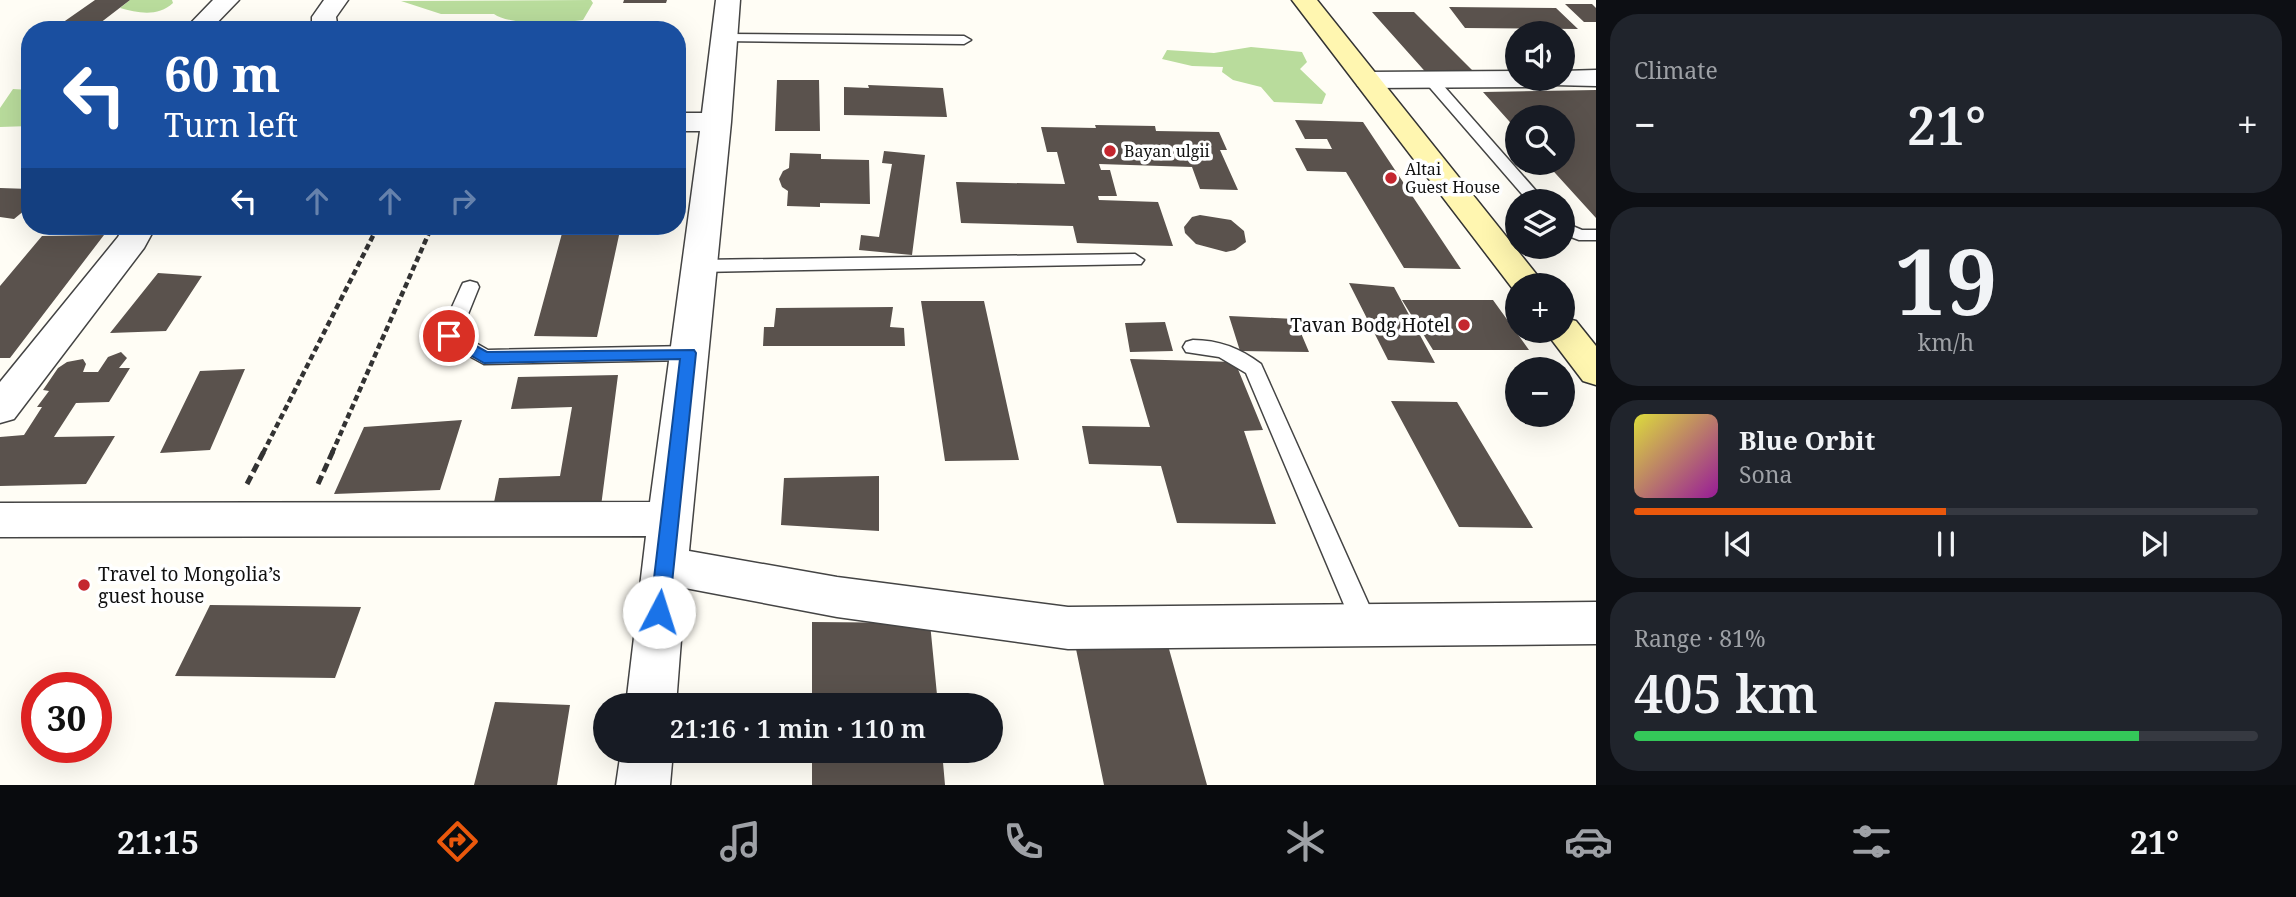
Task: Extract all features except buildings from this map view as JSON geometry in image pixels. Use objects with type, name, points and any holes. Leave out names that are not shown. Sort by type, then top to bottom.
[{"type":"main road","points":[[1304,0],[1519,273]]},
{"type":"main road","points":[[1573,343],[1596,372]]},
{"type":"street","points":[[205,21],[227,0]]},
{"type":"street","points":[[324,21],[324,17],[336,0]]},
{"type":"street","points":[[652,693],[668,519],[717,122],[729,0]]},
{"type":"street","points":[[1575,79],[1596,78]]},
{"type":"street","points":[[1368,80],[1505,79]]},
{"type":"street","points":[[686,122],[717,122]]},
{"type":"street","points":[[0,409],[135,235]]},
{"type":"street","points":[[0,520],[668,519]]},
{"type":"street","points":[[664,565],[837,597],[1068,628],[1596,623]]},
{"type":"street","points":[[643,785],[646,763]]},
{"type":"lane","points":[[725,38],[964,40]]},
{"type":"lane","points":[[1430,79],[1526,189]]},
{"type":"lane","points":[[1575,233],[1596,235]]},
{"type":"lane","points":[[699,266],[1135,260]]},
{"type":"lane","points":[[470,287],[449,336],[484,357],[689,353]]},
{"type":"lane","points":[[1193,347],[1214,346],[1234,353],[1254,369],[1365,625]]},
{"type":"path","points":[[228,519],[373,235]]},
{"type":"path","points":[[301,519],[429,235]]},
{"type":"green space","points":[[130,0],[172,0],[173,3],[154,12],[120,8]]},
{"type":"green space","points":[[591,0],[593,3],[583,20],[518,21],[494,14],[441,14],[401,1]]},
{"type":"green space","points":[[1251,47],[1302,52],[1307,62],[1300,69],[1326,94],[1322,104],[1274,102],[1261,87],[1233,80],[1222,72],[1223,67],[1192,66],[1162,59],[1167,50],[1214,53]]},
{"type":"green space","points":[[13,89],[21,89],[21,126],[0,127],[0,108]]},
{"type":"place","name":"Bayan ulgii","points":[[1110,151]]},
{"type":"place","name":"Altai Guest House","points":[[1391,178]]},
{"type":"place","name":"Tavan Bodg Hotel","points":[[1464,325]]},
{"type":"place","name":"Travel to Mongolia’s guest house","points":[[84,585]]},
{"type":"route","points":[[449,336],[484,357],[689,353],[659,612]]}]
